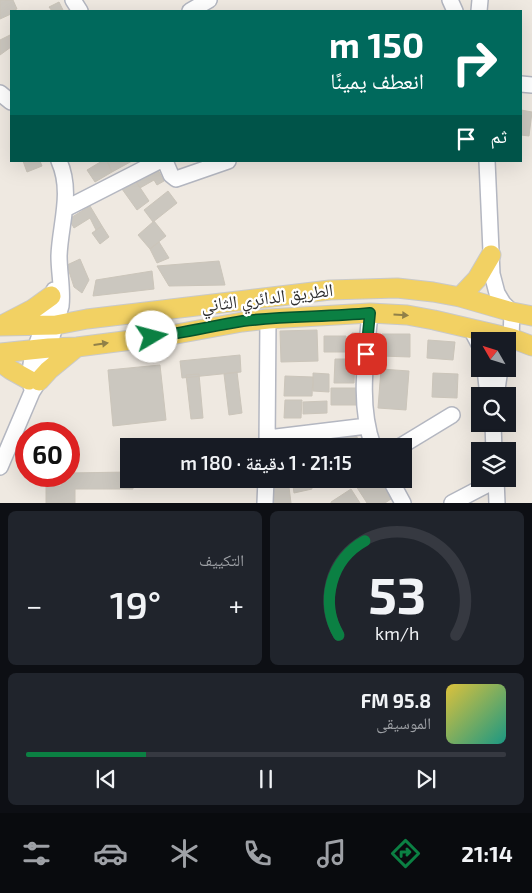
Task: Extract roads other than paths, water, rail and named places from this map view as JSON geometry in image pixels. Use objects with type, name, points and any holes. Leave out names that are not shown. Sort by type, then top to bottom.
[{"type":"main road","points":[[460,297],[477,279],[490,255]]},
{"type":"main road","points":[[0,326],[33,310],[56,288]]},
{"type":"main road","name":"الطريق الدائري الثاني","points":[[0,326],[50,325],[330,290],[397,288],[460,297],[532,316]]},
{"type":"main road","name":"الطريق الدائري الثاني","points":[[0,353],[77,347],[171,335],[268,319],[370,313],[434,320],[480,332]]},
{"type":"main road","name":"الطريق الدائري الثاني","points":[[516,343],[532,346]]},
{"type":"main road","points":[[0,362],[34,384],[77,347]]},
{"type":"street","points":[[192,10],[208,0]]},
{"type":"street","points":[[0,93],[10,101]]},
{"type":"street","points":[[0,467],[34,384],[31,366],[42,349],[62,297],[56,288],[65,209],[66,182],[60,162]]},
{"type":"street","points":[[65,209],[157,162]]},
{"type":"street","points":[[165,162],[171,175],[176,179],[225,162]]},
{"type":"street","points":[[487,162],[492,274],[497,293],[512,312],[510,332]]},
{"type":"street","points":[[370,313],[364,393],[367,426],[371,438]]},
{"type":"street","points":[[268,319],[268,438]]},
{"type":"street","points":[[412,439],[452,415]]},
{"type":"street","points":[[293,438],[367,426]]},
{"type":"street","points":[[452,503],[481,487]]},
{"type":"street","points":[[496,487],[497,503]]},
{"type":"street","points":[[265,503],[266,488]]},
{"type":"street","points":[[395,488],[403,503]]}]
